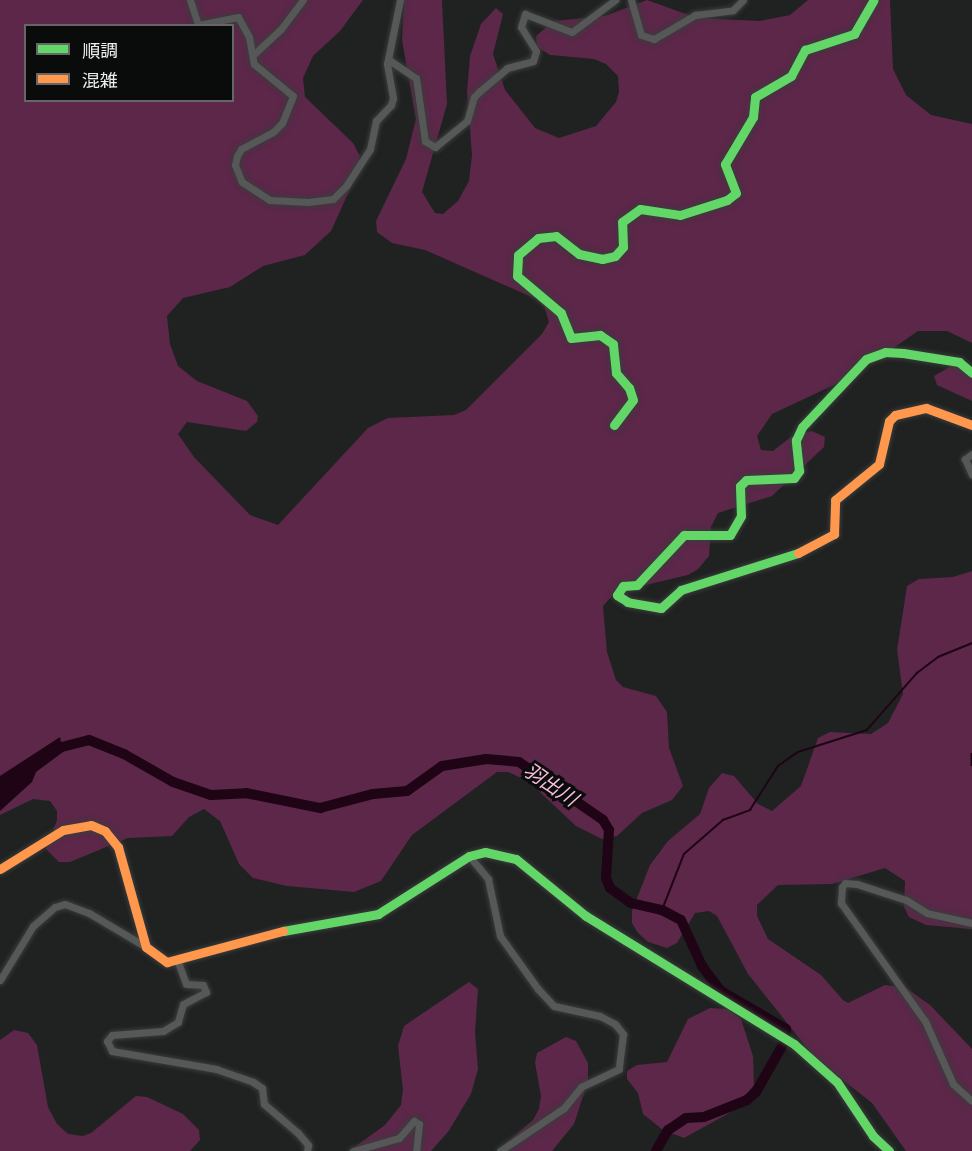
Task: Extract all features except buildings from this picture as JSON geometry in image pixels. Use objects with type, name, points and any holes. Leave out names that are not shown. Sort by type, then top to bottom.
[{"type":"street","points":[[190,0],[198,24]]},
{"type":"street","points":[[253,55],[281,29],[303,0]]},
{"type":"street","points":[[203,24],[238,17],[261,74],[290,92],[291,109],[273,132],[241,149],[236,165],[242,182],[254,193],[279,202],[333,199],[345,186],[370,149],[376,121],[391,105],[389,60],[400,0]]},
{"type":"street","points":[[389,60],[416,78],[425,141],[435,147],[467,121],[474,97],[480,91],[507,68],[533,61],[536,51],[521,27],[525,14],[572,32],[615,0]]},
{"type":"street","points":[[631,0],[641,35],[654,39],[695,15],[733,10],[743,0]]},
{"type":"street","points":[[614,425],[633,400],[632,393],[616,373],[613,344],[600,334],[571,338],[561,314],[532,292],[517,276],[518,255],[538,238],[556,236],[579,254],[602,259],[615,256],[622,247],[622,222],[640,208],[680,214],[727,200],[736,193],[725,164],[753,117],[755,97],[784,82],[805,50],[854,34],[874,0]]},
{"type":"street","points":[[972,372],[959,362],[903,353],[885,352],[866,359],[802,427],[796,440],[799,471],[794,478],[746,480],[740,486],[741,516],[730,535],[684,535],[637,585],[622,586],[618,595],[628,602],[661,608],[681,590],[809,550],[834,534],[835,500],[879,464],[889,422],[895,415],[926,408],[972,425]]},
{"type":"street","points":[[972,454],[965,459],[972,475]]},
{"type":"street","points":[[0,868],[63,830],[91,825],[105,831],[118,847],[146,947]]},
{"type":"street","points":[[0,980],[33,926],[55,907],[65,904],[89,913],[168,962],[178,962],[287,930],[378,914],[469,856],[501,855],[529,866],[586,916],[794,1044],[837,1082],[873,1136],[889,1151]]},
{"type":"street","points":[[469,856],[488,879],[500,936],[538,989],[554,1006],[600,1016],[615,1024],[623,1034],[619,1069],[582,1087],[550,1118],[500,1151]]},
{"type":"street","points":[[972,923],[927,913],[906,900],[857,884],[845,883],[842,887],[841,903],[925,1021],[953,1084],[972,1101]]},
{"type":"street","points":[[178,962],[183,981],[191,986],[203,985],[206,992],[183,1004],[178,1022],[163,1031],[112,1035],[107,1041],[112,1051],[216,1069],[254,1082],[262,1088],[264,1104],[298,1133],[308,1145],[307,1151]]},
{"type":"street","points":[[353,1151],[399,1138],[414,1121],[419,1124],[416,1151]]},
{"type":"shaded area","points":[[0,0],[363,0],[340,31],[313,56],[303,78],[305,97],[353,143],[360,156],[356,176],[331,231],[305,255],[263,266],[230,287],[183,298],[167,316],[170,344],[178,366],[197,381],[247,401],[258,416],[257,422],[246,431],[187,422],[178,434],[194,457],[250,515],[278,525],[368,428],[388,418],[454,415],[466,410],[542,334],[549,322],[544,306],[534,298],[425,250],[392,243],[377,232],[376,221],[406,159],[416,119],[402,40],[404,0],[442,0],[447,104],[422,192],[435,213],[443,214],[458,201],[469,181],[472,155],[467,92],[470,56],[481,24],[496,8],[503,14],[493,54],[505,90],[535,128],[559,138],[596,126],[616,102],[619,92],[618,76],[606,64],[594,59],[550,55],[537,47],[536,36],[554,21],[605,16],[647,0],[697,18],[760,21],[790,15],[808,0],[890,0],[893,69],[906,95],[931,115],[972,124],[972,343],[947,331],[918,331],[851,377],[772,414],[757,436],[761,450],[773,451],[791,437],[812,431],[825,437],[824,447],[772,496],[718,513],[711,527],[709,556],[698,569],[688,575],[616,592],[603,606],[607,652],[616,680],[623,687],[656,696],[667,712],[669,748],[683,786],[672,800],[642,813],[617,836],[602,839],[576,826],[528,781],[508,772],[497,772],[412,835],[381,881],[354,892],[287,886],[253,878],[239,864],[220,821],[204,809],[189,817],[172,836],[128,838],[70,862],[59,862],[46,849],[57,820],[57,811],[50,801],[33,799],[0,815]]},
{"type":"shaded area","points":[[953,365],[972,368],[972,401],[937,385],[934,376]]},
{"type":"shaded area","points":[[972,571],[972,929],[926,925],[909,917],[904,907],[905,881],[885,868],[832,884],[778,885],[757,905],[757,916],[768,939],[821,975],[843,1000],[848,1003],[885,985],[906,988],[930,1005],[972,1049],[972,1151],[906,1151],[872,1103],[815,1058],[748,974],[717,916],[709,911],[695,913],[677,943],[667,948],[648,942],[638,933],[632,923],[632,911],[650,865],[668,841],[700,814],[709,788],[722,773],[734,776],[758,804],[772,811],[801,786],[818,738],[830,732],[871,734],[888,723],[903,694],[897,650],[907,586],[919,579],[953,577]]},
{"type":"shaded area","points":[[60,737],[63,752],[36,772],[32,782],[0,811],[0,776]]},
{"type":"shaded area","points":[[469,982],[478,989],[475,1032],[478,1069],[471,1094],[448,1132],[431,1151],[349,1151],[385,1125],[401,1105],[403,1090],[398,1046],[404,1026]]},
{"type":"shaded area","points":[[710,1008],[728,1009],[741,1019],[753,1056],[754,1085],[731,1112],[684,1138],[663,1130],[643,1114],[638,1093],[627,1079],[627,1071],[637,1065],[667,1062],[688,1019]]},
{"type":"shaded area","points":[[14,1030],[28,1033],[37,1045],[48,1107],[57,1124],[68,1134],[83,1136],[91,1133],[136,1096],[147,1097],[183,1114],[199,1130],[200,1140],[190,1151],[0,1151],[0,1040]]},
{"type":"shaded area","points":[[566,1037],[576,1041],[588,1063],[588,1081],[574,1124],[552,1151],[497,1151],[533,1120],[539,1109],[541,1096],[535,1063],[537,1053]]},
{"type":"waterway","points":[[662,910],[684,854],[723,820],[750,810],[778,766],[798,752],[867,730],[917,673],[938,657],[972,643]]},
{"type":"waterway","name":"羽出川","points":[[50,750],[89,740],[124,754],[173,782],[211,795],[246,793],[320,808],[373,794],[407,791],[442,766],[486,759],[519,762],[603,820],[609,830],[606,878],[610,888],[631,903],[662,910],[681,920],[702,966],[721,991],[786,1029],[785,1041],[756,1092],[747,1100],[704,1117],[686,1118],[668,1130],[656,1151]]},
{"type":"waterway","points":[[972,754],[972,765]]},
{"type":"traffic: fast","points":[[614,425],[633,400],[629,388],[616,373],[613,344],[600,335],[571,338],[561,313],[517,276],[518,255],[538,238],[556,236],[579,254],[602,259],[615,256],[623,247],[622,222],[640,209],[680,215],[727,200],[736,193],[725,164],[753,117],[755,97],[791,76],[805,50],[854,34],[874,0]]},
{"type":"traffic: fast","points":[[798,553],[681,590],[661,608],[628,602],[617,595],[623,586],[637,585],[684,535],[730,535],[741,516],[740,486],[746,480],[794,478],[799,471],[796,440],[802,427],[866,359],[885,352],[903,353],[959,362],[972,373]]},
{"type":"traffic: fast","points":[[283,931],[378,914],[469,856],[485,852],[516,859],[586,916],[794,1044],[837,1082],[873,1136],[889,1151]]},
{"type":"traffic: slow","points":[[798,553],[834,534],[835,500],[879,464],[889,421],[895,415],[926,408],[972,425]]},
{"type":"traffic: slow","points":[[0,869],[63,830],[91,825],[105,831],[118,847],[146,947],[167,962],[283,931]]}]
